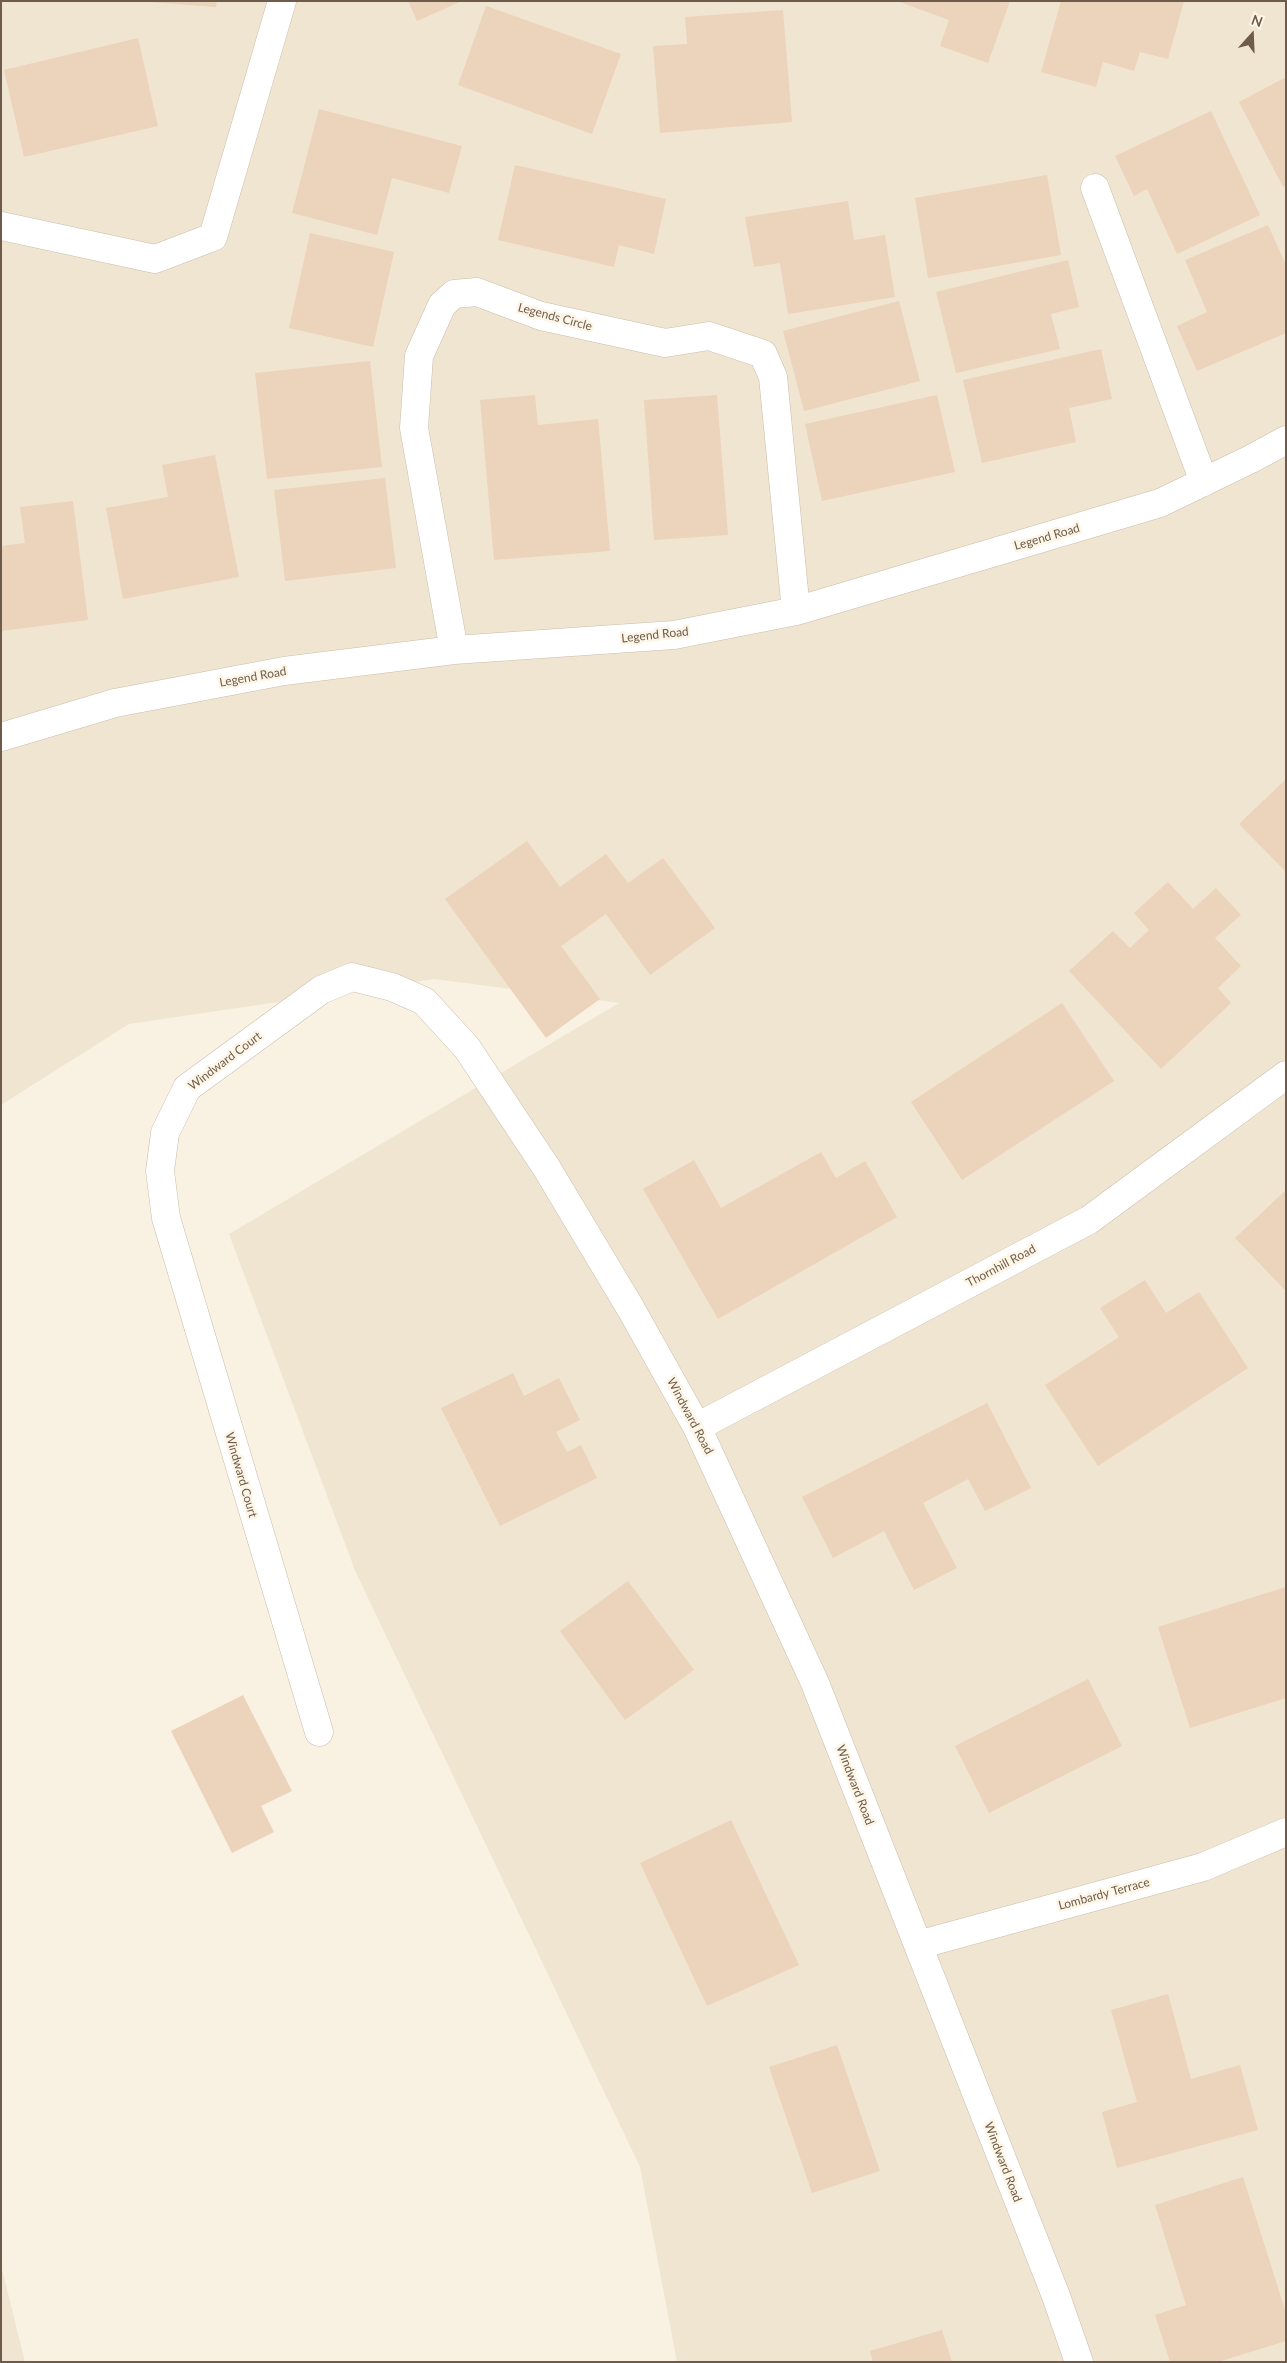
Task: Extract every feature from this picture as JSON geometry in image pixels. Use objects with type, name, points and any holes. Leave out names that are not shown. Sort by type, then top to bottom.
[{"type":"street","points":[[1,226],[155,259],[212,236],[282,1]]},
{"type":"street","points":[[1095,188],[1204,482]]},
{"type":"street","name":"Legends Circle","points":[[454,650],[414,428],[419,356],[442,305],[454,294],[477,292],[541,316],[665,343],[709,336],[764,354],[773,376],[796,611]]},
{"type":"street","name":"Legend Road","points":[[1,738],[115,702],[284,671],[454,650],[674,635],[796,611],[1160,504],[1286,440]]},
{"type":"street","name":"Windward Court","points":[[319,1732],[166,1218],[160,1172],[165,1133],[187,1088],[321,990],[352,977],[392,987],[424,1001],[467,1048],[546,1167],[584,1230]]},
{"type":"street","name":"Thornhill Road","points":[[697,1427],[1089,1220],[1286,1075]]},
{"type":"street","name":"Windward Road","points":[[584,1230],[632,1309],[697,1427],[815,1684],[1056,2296],[1079,2362]]},
{"type":"street","name":"Lombardy Terrace","points":[[918,1945],[1203,1867],[1286,1832]]},
{"type":"shaded area","points":[[1,1],[1286,1],[1286,2362],[677,2362],[640,2167],[356,1573],[229,1234],[619,1003],[434,979],[129,1024],[1,1105]]},
{"type":"shaded area","points":[[1,2265],[25,2362],[1,2362]]},
{"type":"building","points":[[135,1],[217,1],[216,7]]},
{"type":"building","points":[[408,1],[462,1],[417,21]]},
{"type":"building","points":[[897,1],[1010,1],[988,63],[940,46],[949,20]]},
{"type":"building","points":[[1061,1],[1184,1],[1168,59],[1140,52],[1134,71],[1103,62],[1096,87],[1041,72]]},
{"type":"building","points":[[486,6],[621,54],[592,134],[458,85]]},
{"type":"building","points":[[783,10],[792,122],[660,133],[653,46],[687,44],[685,17]]},
{"type":"building","points":[[138,38],[158,126],[24,157],[4,70]]},
{"type":"building","points":[[1286,77],[1286,185],[1283,187],[1239,102]]},
{"type":"building","points":[[319,109],[462,146],[449,193],[392,178],[377,235],[292,213]]},
{"type":"building","points":[[1211,111],[1260,215],[1177,254],[1147,189],[1134,196],[1115,156]]},
{"type":"building","points":[[515,165],[666,199],[654,254],[619,245],[614,267],[498,240]]},
{"type":"building","points":[[1047,175],[1061,255],[928,278],[915,198]]},
{"type":"building","points":[[848,201],[854,240],[885,235],[895,297],[788,314],[780,263],[754,267],[745,217]]},
{"type":"building","points":[[1268,225],[1286,265],[1286,333],[1197,371],[1177,326],[1207,312],[1185,260]]},
{"type":"building","points":[[310,233],[394,252],[373,347],[289,328]]},
{"type":"building","points":[[1068,260],[1079,307],[1051,314],[1060,349],[956,373],[936,292]]},
{"type":"building","points":[[899,301],[920,381],[804,411],[783,331]]},
{"type":"building","points":[[1101,349],[1112,399],[1069,408],[1076,442],[982,463],[963,380]]},
{"type":"building","points":[[370,361],[382,467],[267,479],[255,373]]},
{"type":"building","points":[[535,395],[538,425],[598,419],[610,551],[494,560],[480,400]]},
{"type":"building","points":[[717,395],[728,535],[654,540],[644,400]]},
{"type":"building","points":[[937,395],[955,472],[822,501],[805,424]]},
{"type":"building","points":[[215,455],[239,577],[123,599],[106,508],[168,497],[162,465]]},
{"type":"building","points":[[385,478],[396,568],[285,581],[274,490]]},
{"type":"building","points":[[73,501],[88,620],[1,631],[1,546],[25,543],[20,507]]},
{"type":"building","points":[[1286,779],[1286,872],[1239,824]]},
{"type":"building","points":[[527,841],[560,887],[606,854],[628,883],[663,858],[715,928],[650,975],[606,914],[561,946],[600,999],[546,1038],[445,899]]},
{"type":"building","points":[[1168,882],[1193,909],[1216,888],[1241,915],[1215,938],[1241,966],[1218,988],[1231,1003],[1161,1069],[1069,971],[1113,931],[1130,948],[1149,930],[1134,913]]},
{"type":"building","points":[[1062,1003],[1114,1081],[962,1180],[911,1102]]},
{"type":"building","points":[[821,1152],[836,1178],[865,1161],[897,1217],[718,1319],[643,1189],[694,1160],[721,1208]]},
{"type":"building","points":[[1286,1190],[1286,1291],[1235,1238]]},
{"type":"building","points":[[1145,1280],[1166,1313],[1199,1292],[1248,1368],[1098,1466],[1045,1385],[1119,1337],[1100,1308]]},
{"type":"building","points":[[513,1373],[524,1396],[559,1378],[580,1420],[556,1432],[567,1452],[581,1445],[597,1478],[500,1526],[441,1408]]},
{"type":"building","points":[[987,1403],[1031,1488],[985,1511],[968,1479],[923,1503],[957,1568],[914,1590],[884,1531],[833,1558],[802,1497]]},
{"type":"building","points":[[628,1581],[694,1670],[625,1720],[560,1631]]},
{"type":"building","points":[[1286,1587],[1286,1698],[1190,1728],[1158,1627]]},
{"type":"building","points":[[1088,1679],[1122,1746],[989,1813],[955,1746]]},
{"type":"building","points":[[243,1695],[292,1791],[261,1806],[274,1832],[232,1853],[171,1731]]},
{"type":"building","points":[[731,1820],[799,1965],[707,2006],[640,1863]]},
{"type":"building","points":[[1168,1994],[1191,2079],[1240,2065],[1258,2130],[1117,2168],[1102,2112],[1137,2102],[1111,2010]]},
{"type":"building","points":[[837,2045],[880,2171],[812,2193],[769,2067]]},
{"type":"building","points":[[1243,2177],[1286,2313],[1286,2341],[1218,2362],[1170,2362],[1155,2315],[1186,2305],[1155,2205]]},
{"type":"building","points":[[942,2330],[952,2362],[873,2362],[870,2351]]}]
